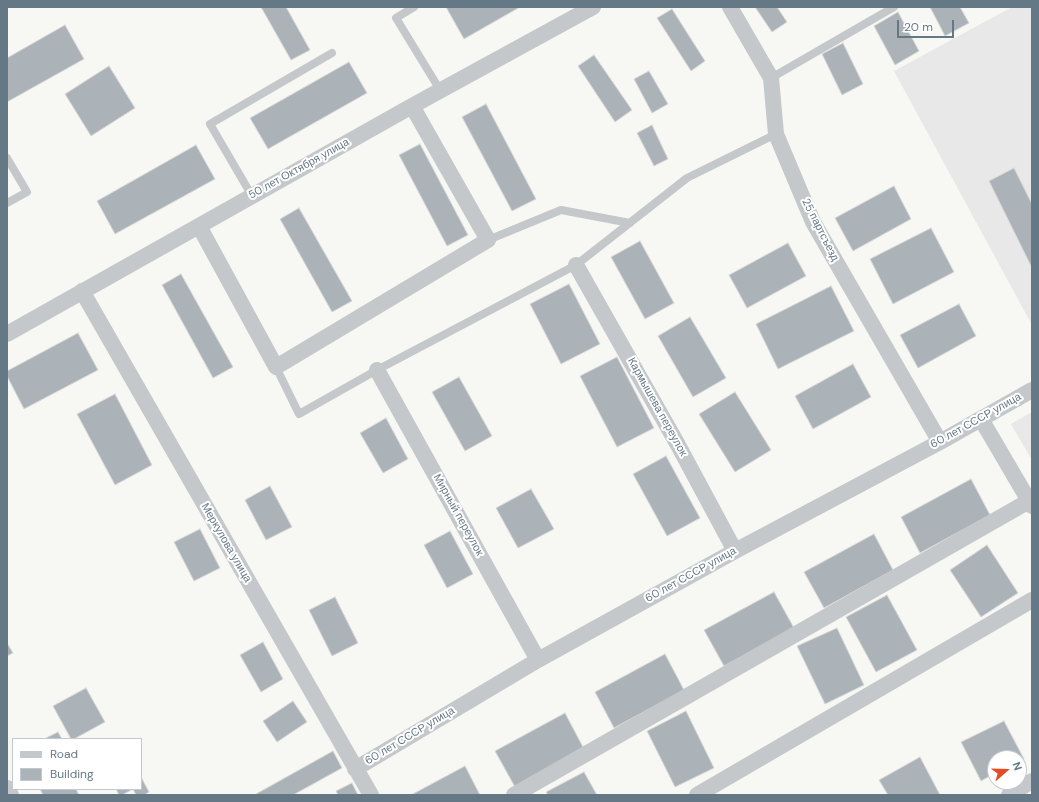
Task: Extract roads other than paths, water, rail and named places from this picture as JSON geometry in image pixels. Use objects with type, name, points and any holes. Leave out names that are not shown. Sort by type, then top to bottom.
[{"type":"street","name":"50 лет Октября улица","points":[[7,334],[440,90],[593,7]]},
{"type":"street","name":"25 партсъезд","points":[[730,7],[771,78],[776,134],[813,222],[940,442]]},
{"type":"street","points":[[199,226],[276,367],[488,240],[412,106]]},
{"type":"street","name":"Кармышева переулок","points":[[576,265],[736,551]]},
{"type":"street","name":"Меркулова улица","points":[[82,292],[371,795]]},
{"type":"street","name":"Мирный переулок","points":[[377,370],[538,660]]},
{"type":"street","name":"60 лет СССР улица","points":[[355,769],[538,660],[736,551],[940,442],[1032,390]]},
{"type":"street","points":[[514,795],[1031,504],[981,419]]},
{"type":"street","points":[[697,795],[1032,600]]},
{"type":"street","points":[[1009,795],[1032,781]]},
{"type":"street","points":[[7,788],[11,795]]},
{"type":"lane","points":[[414,7],[396,18],[440,90]]},
{"type":"lane","points":[[771,78],[894,7]]},
{"type":"lane","points":[[252,196],[210,124],[332,53]]},
{"type":"lane","points":[[276,367],[299,414],[377,370],[576,265],[688,178],[776,134]]},
{"type":"lane","points":[[7,158],[27,192],[7,203]]},
{"type":"lane","points":[[488,240],[561,210],[630,223]]}]
